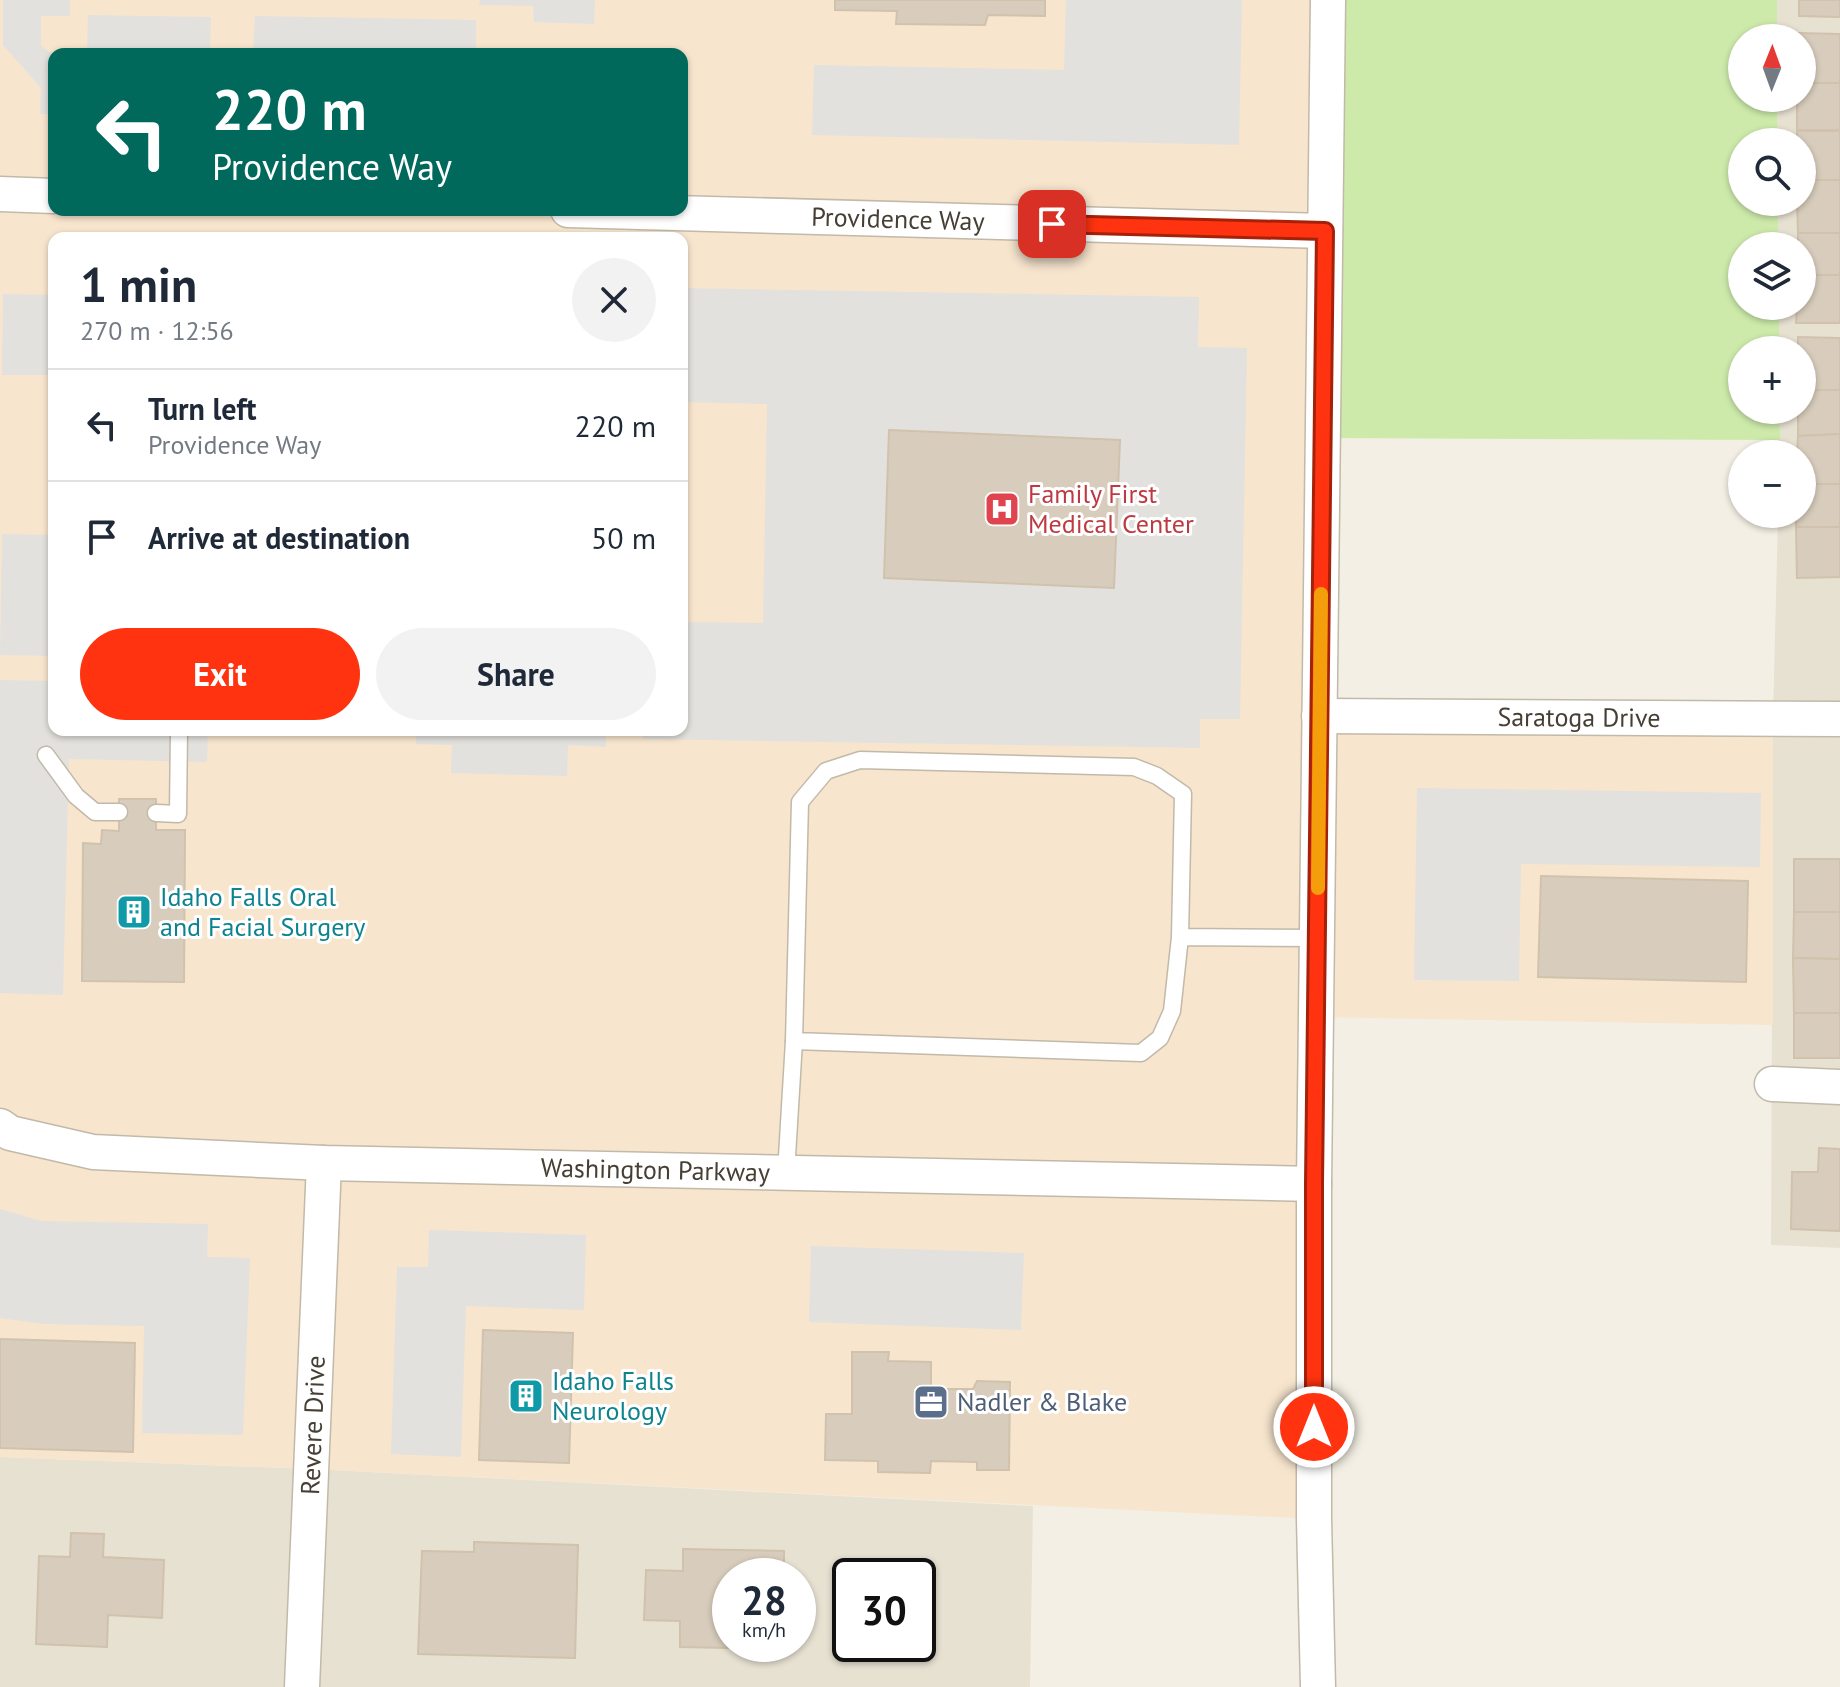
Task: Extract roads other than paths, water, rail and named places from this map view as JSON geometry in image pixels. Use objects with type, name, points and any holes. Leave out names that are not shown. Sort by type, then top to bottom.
[{"type":"street","points":[[1318,1687],[1314,1519],[1314,1184],[1328,0]]},
{"type":"street","points":[[0,194],[48,196]]},
{"type":"street","name":"Providence Way","points":[[688,213],[1325,231]]},
{"type":"street","name":"Saratoga Drive","points":[[1319,716],[1840,719]]},
{"type":"street","points":[[1772,1084],[1840,1087]]},
{"type":"street","name":"Washington Parkway","points":[[0,1126],[10,1133],[93,1152],[324,1163],[1314,1184]]},
{"type":"street","name":"Revere Drive","points":[[302,1687],[324,1163]]},
{"type":"lane","points":[[156,813],[178,814],[179,736]]},
{"type":"lane","points":[[46,755],[76,796],[95,812],[119,812]]},
{"type":"lane","points":[[786,1173],[794,1041],[800,802],[826,771],[860,760],[1134,767],[1157,776],[1183,794],[1180,937],[1172,1011],[1160,1038],[1141,1053],[794,1041]]},
{"type":"lane","points":[[1180,937],[1317,938]]},
{"type":"place","name":"Family First Medical Center","points":[[1002,509]]},
{"type":"place","name":"Idaho Falls Oral and Facial Surgery","points":[[134,912]]},
{"type":"place","name":"Idaho Falls Neurology","points":[[526,1396]]},
{"type":"place","name":"Nadler & Blake","points":[[931,1402]]}]
